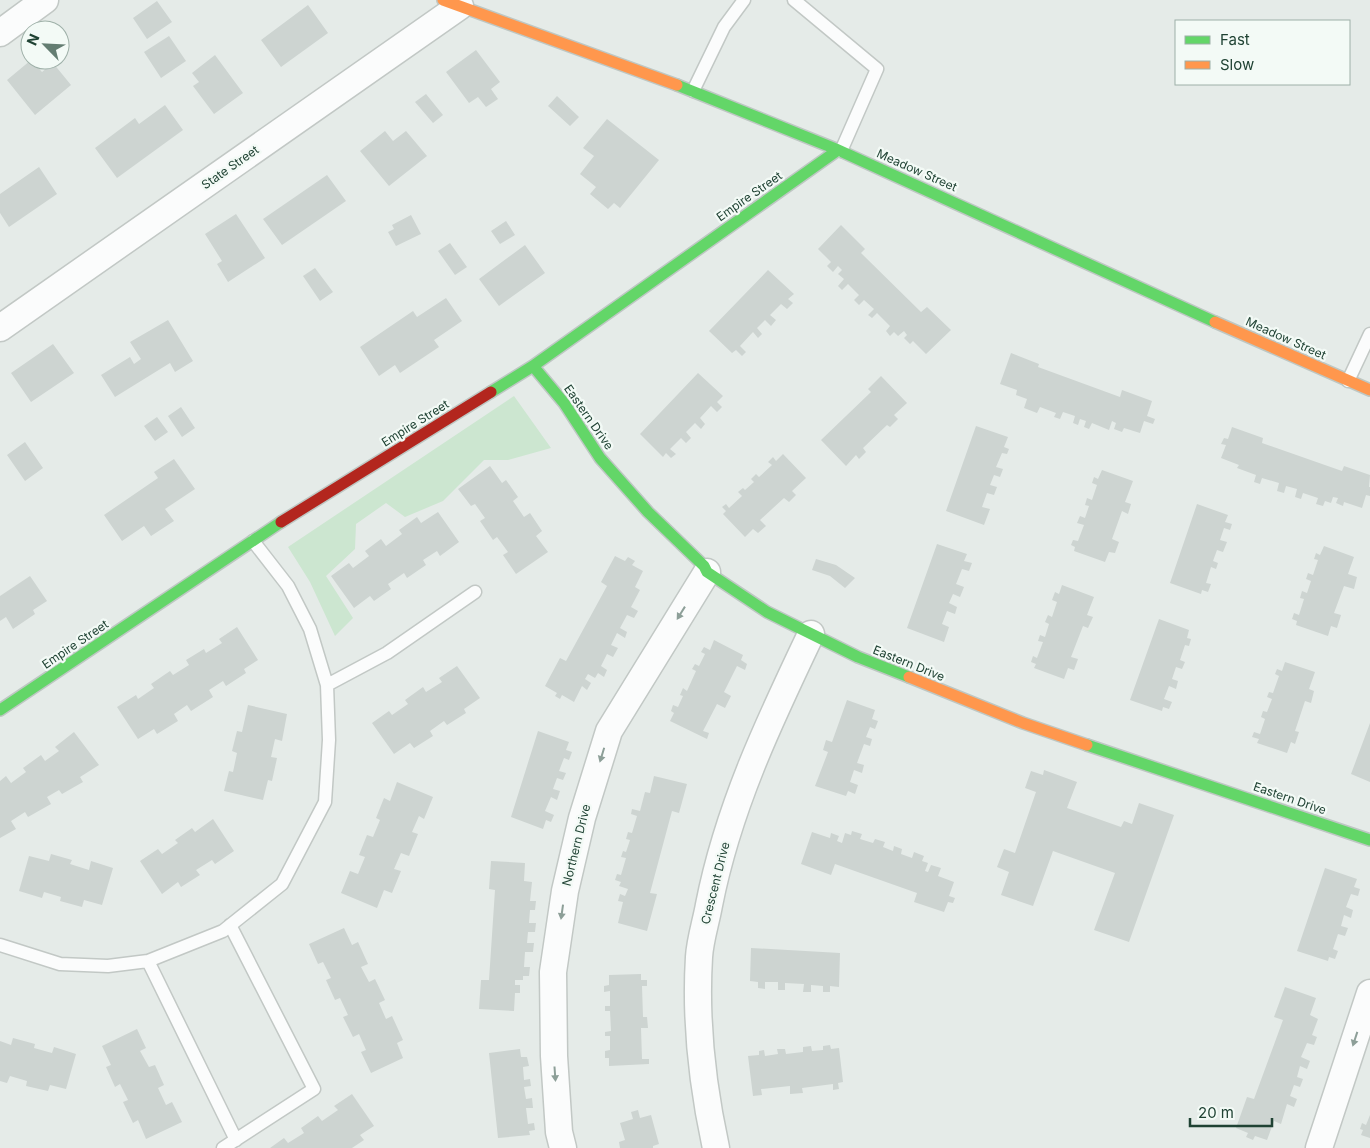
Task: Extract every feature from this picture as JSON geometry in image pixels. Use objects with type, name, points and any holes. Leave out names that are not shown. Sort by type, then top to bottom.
[{"type":"street","points":[[0,32],[45,0]]},
{"type":"street","name":"Meadow Street","points":[[452,3],[693,91],[840,151],[1259,342],[1370,390]]},
{"type":"street","name":"State Street","points":[[0,328],[452,3]]},
{"type":"street","name":"Empire Street","points":[[0,710],[253,541],[533,366],[840,151]]},
{"type":"street","name":"Eastern Drive","points":[[533,366],[564,403],[600,458],[648,512],[704,566],[707,572],[767,612],[858,656],[1024,723],[1370,840]]},
{"type":"street","name":"Northern Drive","points":[[563,1148],[559,1132],[554,1056],[554,972],[565,890],[582,818],[609,731],[707,572]]},
{"type":"street","name":"Crescent Drive","points":[[716,1148],[701,1065],[698,1013],[699,955],[712,887],[749,769],[811,634]]},
{"type":"street","points":[[1319,1148],[1370,993]]},
{"type":"lane","points":[[693,91],[724,27],[744,0]]},
{"type":"lane","points":[[794,0],[877,68],[840,151]]},
{"type":"lane","points":[[1348,380],[1370,334]]},
{"type":"lane","points":[[0,945],[60,964],[108,966],[148,961],[223,931],[282,884],[325,802],[329,740],[327,685],[310,629],[288,586],[253,541]]},
{"type":"lane","points":[[327,685],[387,653],[475,592]]},
{"type":"lane","points":[[223,1148],[314,1090],[230,925]]},
{"type":"lane","points":[[148,961],[236,1140]]},
{"type":"green space","points":[[514,396],[551,448],[508,460],[484,460],[443,501],[405,517],[386,503],[356,524],[355,549],[326,576],[353,618],[335,636],[310,582],[288,547]]},
{"type":"building","points":[[157,1],[172,22],[147,39],[133,18]]},
{"type":"building","points":[[308,5],[328,33],[281,67],[261,40]]},
{"type":"building","points":[[169,36],[186,61],[161,78],[144,52]]},
{"type":"building","points":[[476,50],[500,82],[491,89],[498,99],[486,107],[478,97],[469,103],[446,72]]},
{"type":"building","points":[[215,55],[243,93],[214,114],[193,86],[199,82],[192,73]]},
{"type":"building","points":[[20,69],[40,70],[42,72],[44,70],[59,70],[71,85],[35,115],[7,80]]},
{"type":"building","points":[[426,94],[443,115],[433,123],[415,102]]},
{"type":"building","points":[[557,96],[579,117],[570,126],[548,106]]},
{"type":"building","points":[[165,105],[183,130],[117,178],[95,148],[135,118],[139,124]]},
{"type":"building","points":[[607,119],[659,160],[620,208],[614,203],[608,209],[590,194],[596,187],[580,174],[594,156],[583,148]]},
{"type":"building","points":[[385,131],[393,141],[406,131],[427,156],[389,186],[360,151]]},
{"type":"building","points":[[39,167],[57,194],[9,227],[0,213],[0,194]]},
{"type":"building","points":[[327,175],[346,201],[282,245],[263,219]]},
{"type":"building","points":[[236,214],[265,258],[228,282],[217,264],[222,261],[205,234]]},
{"type":"building","points":[[411,215],[421,234],[396,246],[388,232],[394,229],[392,225]]},
{"type":"building","points":[[506,221],[515,235],[500,244],[491,231]]},
{"type":"building","points":[[841,225],[865,249],[861,253],[921,312],[927,307],[951,330],[926,354],[913,341],[910,344],[904,338],[907,335],[904,331],[898,336],[894,332],[890,336],[886,331],[890,326],[877,313],[872,318],[868,315],[874,309],[864,300],[859,305],[854,300],[859,295],[848,284],[842,290],[838,286],[844,279],[838,274],[842,270],[838,266],[833,272],[827,266],[831,262],[818,249]]},
{"type":"building","points":[[450,243],[467,267],[455,275],[438,251]]},
{"type":"building","points":[[525,245],[545,273],[499,306],[479,279]]},
{"type":"building","points":[[315,268],[333,292],[320,301],[303,276]]},
{"type":"building","points":[[768,270],[794,294],[788,299],[793,303],[787,309],[781,304],[770,315],[776,320],[771,326],[765,320],[757,328],[762,334],[758,338],[753,332],[740,346],[746,352],[742,356],[736,350],[732,353],[709,331]]},
{"type":"building","points":[[446,298],[462,321],[434,340],[439,347],[400,373],[395,365],[379,376],[360,347],[413,311],[417,317]]},
{"type":"building","points":[[168,320],[193,361],[175,372],[170,363],[115,397],[101,375],[130,357],[134,364],[141,359],[130,342]]},
{"type":"building","points":[[53,344],[74,373],[31,402],[11,373]]},
{"type":"building","points":[[1011,353],[1039,364],[1038,367],[1120,397],[1122,390],[1152,401],[1147,416],[1155,419],[1153,424],[1144,421],[1140,433],[1124,428],[1122,432],[1114,429],[1116,423],[1112,421],[1109,430],[1092,423],[1089,429],[1084,427],[1086,421],[1080,419],[1078,425],[1073,423],[1075,416],[1063,412],[1060,419],[1054,417],[1056,413],[1040,407],[1037,413],[1024,408],[1027,399],[1016,395],[1017,390],[1000,384]]},
{"type":"building","points":[[698,373],[723,396],[717,402],[722,407],[717,412],[711,406],[700,418],[705,424],[701,429],[695,423],[686,432],[691,438],[686,443],[681,438],[670,449],[676,454],[671,458],[666,453],[663,457],[640,434]]},
{"type":"building","points":[[881,376],[907,403],[894,415],[898,419],[890,427],[887,425],[863,448],[866,452],[859,459],[856,455],[846,466],[821,440],[871,392],[868,389]]},
{"type":"building","points":[[181,407],[195,428],[182,437],[168,416]]},
{"type":"building","points":[[157,417],[168,432],[155,441],[144,426]]},
{"type":"building","points":[[976,426],[1008,437],[1004,447],[1009,449],[1007,454],[1002,453],[996,467],[1003,469],[1000,477],[994,475],[990,485],[997,487],[994,495],[987,493],[982,507],[990,509],[984,525],[946,511]]},
{"type":"building","points":[[1232,427],[1263,438],[1262,443],[1342,471],[1344,466],[1370,475],[1370,496],[1366,495],[1362,508],[1344,502],[1343,506],[1336,503],[1338,498],[1333,497],[1331,503],[1325,501],[1323,506],[1316,504],[1318,498],[1303,493],[1301,499],[1295,497],[1297,489],[1286,486],[1284,493],[1277,491],[1279,483],[1262,478],[1260,484],[1254,482],[1256,475],[1237,468],[1239,465],[1221,458],[1226,445],[1221,444],[1224,438],[1228,439]]},
{"type":"building","points":[[25,442],[43,468],[25,481],[7,455]]},
{"type":"building","points":[[783,454],[806,478],[792,491],[796,495],[789,502],[784,498],[760,520],[766,526],[758,533],[753,529],[745,537],[723,514],[726,511],[722,507],[726,504],[729,508],[742,496],[738,492],[743,488],[745,490],[754,482],[751,479],[756,474],[759,477],[772,465],[768,462],[773,457],[776,461]]},
{"type":"building","points":[[174,459],[195,489],[165,509],[174,521],[151,536],[144,526],[122,541],[104,515],[158,478],[154,472]]},
{"type":"building","points":[[490,466],[502,483],[506,480],[518,497],[513,501],[524,517],[530,513],[542,531],[536,536],[548,552],[516,574],[503,555],[508,552],[497,537],[493,540],[480,521],[485,518],[475,504],[471,506],[458,489]]},
{"type":"building","points":[[1102,470],[1133,481],[1125,502],[1131,504],[1128,514],[1122,511],[1112,539],[1119,542],[1115,553],[1109,552],[1105,562],[1074,551],[1075,547],[1071,545],[1073,540],[1078,541],[1084,525],[1077,523],[1080,516],[1085,518],[1089,506],[1085,505],[1087,498],[1092,500],[1097,485],[1092,483],[1094,477],[1098,479]]},
{"type":"building","points":[[1197,504],[1228,515],[1225,522],[1232,524],[1230,530],[1224,528],[1220,540],[1227,542],[1223,552],[1217,550],[1213,561],[1218,563],[1216,569],[1211,567],[1206,583],[1211,584],[1208,592],[1202,590],[1201,594],[1170,583]]},
{"type":"building","points":[[438,512],[459,542],[440,556],[437,551],[423,560],[426,565],[407,578],[404,573],[388,584],[391,589],[374,601],[370,596],[354,608],[331,576],[349,563],[353,568],[369,556],[365,551],[381,539],[386,546],[402,534],[399,530],[417,517],[421,523]]},
{"type":"building","points":[[937,544],[967,554],[964,561],[972,563],[969,571],[962,569],[956,584],[964,587],[960,597],[953,594],[949,603],[957,607],[955,614],[947,611],[942,624],[949,627],[944,642],[907,628]]},
{"type":"building","points":[[1324,546],[1354,557],[1348,574],[1357,577],[1354,589],[1344,586],[1334,613],[1341,615],[1337,628],[1331,626],[1328,636],[1296,625],[1297,621],[1292,619],[1294,613],[1299,615],[1304,599],[1300,598],[1302,591],[1307,593],[1311,581],[1306,579],[1308,573],[1313,575],[1318,560],[1314,559],[1316,553],[1320,555]]},
{"type":"building","points":[[615,556],[625,561],[628,557],[635,561],[632,565],[643,571],[635,587],[640,590],[631,607],[638,611],[634,618],[627,615],[620,628],[627,632],[625,638],[617,633],[611,645],[618,648],[613,657],[607,654],[601,666],[607,670],[604,677],[598,673],[595,678],[588,674],[585,679],[591,683],[587,690],[582,686],[574,702],[562,695],[560,699],[555,696],[557,693],[545,686],[560,658],[566,661],[607,586],[601,582]]},
{"type":"building","points":[[816,559],[836,565],[855,578],[845,588],[830,576],[812,570]]},
{"type":"building","points":[[30,576],[47,601],[33,610],[35,614],[13,629],[6,617],[0,621],[0,596]]},
{"type":"building","points":[[1062,585],[1094,597],[1087,615],[1093,617],[1088,628],[1083,626],[1071,657],[1078,659],[1074,670],[1068,668],[1064,679],[1034,668],[1036,664],[1031,662],[1033,656],[1037,658],[1043,642],[1038,641],[1040,635],[1045,637],[1049,624],[1045,622],[1048,615],[1052,617],[1057,602],[1052,600],[1055,592],[1059,594]]},
{"type":"building","points":[[1159,619],[1189,630],[1187,638],[1191,639],[1189,646],[1185,645],[1180,660],[1185,662],[1182,669],[1176,667],[1172,679],[1178,681],[1176,689],[1169,686],[1164,699],[1172,702],[1169,709],[1163,707],[1162,711],[1130,700]]},
{"type":"building","points":[[237,627],[258,660],[244,669],[246,673],[226,686],[223,681],[209,690],[213,697],[191,711],[187,705],[174,714],[178,721],[157,734],[154,729],[138,739],[117,707],[136,695],[138,699],[154,688],[151,684],[170,671],[173,675],[189,665],[186,660],[204,649],[206,653],[222,643],[219,639]]},
{"type":"building","points":[[714,640],[743,655],[741,660],[747,664],[745,670],[737,666],[724,692],[731,696],[725,708],[717,704],[703,731],[709,733],[707,739],[670,721],[674,713],[671,711],[673,705],[678,707],[683,696],[680,695],[683,688],[687,691],[696,671],[692,669],[695,664],[699,666],[705,654],[701,652],[704,647],[710,650]]},
{"type":"building","points":[[1285,662],[1315,672],[1309,689],[1314,691],[1311,703],[1305,701],[1295,731],[1299,732],[1295,744],[1291,742],[1287,753],[1257,743],[1259,739],[1252,737],[1254,732],[1260,734],[1265,719],[1261,717],[1263,711],[1267,712],[1272,699],[1267,697],[1269,692],[1273,693],[1279,676],[1275,674],[1277,669],[1282,671]]},
{"type":"building","points":[[457,666],[480,698],[464,709],[466,713],[447,725],[444,721],[430,731],[433,736],[414,748],[410,743],[394,754],[372,723],[389,711],[392,715],[408,704],[405,700],[423,687],[426,692],[442,682],[439,678]]},
{"type":"building","points":[[847,700],[875,710],[872,719],[878,721],[875,729],[870,727],[866,737],[872,739],[870,746],[864,744],[857,763],[864,765],[862,773],[854,770],[850,782],[858,785],[855,794],[848,791],[846,796],[815,786],[828,752],[823,750],[826,740],[832,742]]},
{"type":"building","points":[[248,705],[287,714],[282,741],[275,739],[271,757],[277,758],[272,781],[268,780],[263,800],[224,791],[229,771],[233,772],[237,753],[232,751],[237,731],[242,732]]},
{"type":"building","points":[[1370,723],[1370,782],[1351,774]]},
{"type":"building","points":[[538,731],[569,742],[566,750],[572,752],[569,760],[564,758],[559,771],[566,773],[563,780],[557,778],[553,789],[560,791],[557,800],[551,797],[545,811],[554,815],[551,822],[546,820],[543,829],[511,817]]},
{"type":"building","points":[[74,732],[99,765],[80,777],[83,782],[62,794],[59,790],[47,797],[51,804],[28,817],[25,812],[11,821],[16,829],[0,838],[0,781],[6,776],[11,783],[26,772],[23,768],[41,755],[45,761],[59,751],[55,747]]},
{"type":"building","points":[[1044,770],[1077,782],[1067,808],[1121,827],[1124,821],[1132,824],[1139,803],[1174,815],[1129,942],[1094,930],[1115,873],[1053,851],[1033,906],[1001,895],[1009,872],[997,867],[1004,849],[1015,853],[1036,792],[1025,788],[1031,771],[1043,775]]},
{"type":"building","points":[[654,776],[687,784],[679,813],[672,811],[650,893],[657,894],[647,931],[618,923],[623,902],[618,901],[620,894],[625,896],[628,889],[619,886],[621,882],[615,880],[617,874],[621,875],[626,858],[621,857],[623,851],[626,852],[630,840],[626,839],[628,832],[632,833],[637,816],[631,814],[632,809],[640,811],[645,792],[650,793]]},
{"type":"building","points":[[397,782],[433,797],[424,819],[419,816],[412,832],[418,834],[409,856],[401,853],[394,869],[401,871],[392,893],[384,890],[377,908],[341,893],[350,871],[358,874],[365,857],[359,855],[367,835],[373,837],[380,820],[376,818],[384,798],[390,801]]},
{"type":"building","points":[[213,819],[234,851],[215,864],[212,860],[196,870],[200,875],[181,887],[178,882],[162,894],[140,861],[158,849],[162,854],[178,843],[175,840],[192,828],[195,832]]},
{"type":"building","points":[[852,831],[862,834],[860,839],[873,843],[875,839],[885,842],[883,847],[893,851],[894,846],[902,849],[901,854],[912,858],[914,852],[924,856],[922,861],[928,863],[925,871],[928,872],[931,865],[941,868],[938,876],[954,882],[949,896],[955,898],[953,903],[948,902],[944,912],[914,902],[917,893],[835,864],[831,875],[801,864],[812,832],[830,838],[831,833],[839,836],[837,841],[842,843],[845,833],[851,835]]},
{"type":"building","points":[[51,854],[72,860],[70,864],[89,870],[91,861],[113,868],[102,905],[84,900],[82,907],[60,901],[61,897],[44,892],[42,898],[19,891],[29,856],[49,861]]},
{"type":"building","points":[[491,861],[525,863],[524,881],[532,882],[530,901],[536,901],[535,910],[530,910],[529,923],[536,923],[535,932],[528,932],[527,943],[534,943],[533,952],[525,952],[524,967],[530,967],[529,976],[523,976],[523,980],[515,980],[515,985],[520,985],[520,993],[515,993],[514,1011],[479,1009],[481,980],[489,980],[495,890],[489,889]]},
{"type":"building","points":[[1325,868],[1357,879],[1354,887],[1360,889],[1358,896],[1351,894],[1346,907],[1353,910],[1351,918],[1344,915],[1341,926],[1348,928],[1345,936],[1338,934],[1333,949],[1338,951],[1335,959],[1329,957],[1328,961],[1297,951]]},
{"type":"building","points":[[344,928],[352,945],[358,942],[368,964],[361,967],[369,982],[375,979],[385,1000],[379,1003],[386,1019],[392,1016],[403,1040],[397,1043],[403,1058],[371,1073],[361,1052],[366,1050],[359,1034],[353,1037],[343,1017],[348,1015],[340,998],[335,1000],[326,980],[331,978],[323,962],[318,964],[309,944]]},
{"type":"building","points":[[751,948],[840,953],[839,987],[830,986],[830,992],[823,992],[823,986],[811,985],[811,992],[803,992],[804,984],[785,983],[785,990],[778,990],[778,982],[765,982],[765,989],[758,988],[758,982],[750,981]]},
{"type":"building","points":[[641,974],[641,980],[647,980],[647,986],[642,986],[643,1017],[647,1017],[648,1028],[641,1028],[642,1059],[649,1059],[649,1064],[609,1066],[609,1058],[605,1058],[605,1051],[610,1050],[610,1036],[605,1036],[605,1032],[611,1031],[610,1011],[605,1011],[605,1006],[610,1006],[610,991],[604,992],[604,986],[609,985],[609,975]]},
{"type":"building","points":[[1285,987],[1316,998],[1310,1015],[1318,1019],[1312,1035],[1317,1037],[1314,1045],[1307,1043],[1301,1057],[1310,1061],[1307,1069],[1300,1066],[1297,1077],[1303,1079],[1300,1087],[1294,1085],[1290,1096],[1297,1099],[1294,1107],[1287,1104],[1281,1124],[1274,1121],[1267,1140],[1255,1136],[1253,1140],[1246,1137],[1248,1133],[1236,1128],[1247,1097],[1254,1099],[1283,1020],[1274,1017]]},
{"type":"building","points":[[137,1029],[146,1048],[140,1051],[149,1067],[155,1065],[164,1085],[158,1088],[166,1105],[172,1102],[182,1122],[146,1139],[138,1120],[133,1123],[123,1102],[128,1100],[120,1084],[115,1087],[106,1067],[111,1065],[102,1046]]},
{"type":"building","points":[[13,1038],[35,1044],[34,1048],[52,1053],[54,1047],[76,1054],[66,1089],[50,1085],[48,1091],[26,1086],[27,1081],[10,1076],[7,1083],[0,1081],[0,1041],[11,1045]]},
{"type":"building","points":[[830,1045],[831,1049],[839,1048],[843,1082],[838,1083],[839,1089],[833,1090],[833,1084],[802,1088],[803,1093],[790,1094],[790,1086],[761,1089],[762,1095],[753,1096],[748,1056],[759,1055],[759,1051],[764,1050],[765,1056],[778,1054],[777,1049],[785,1049],[786,1054],[803,1052],[803,1047],[811,1046],[812,1051],[823,1050],[823,1046]]},
{"type":"building","points":[[520,1049],[521,1057],[527,1057],[529,1066],[523,1067],[524,1080],[530,1079],[531,1086],[524,1087],[526,1099],[532,1098],[533,1108],[526,1108],[528,1124],[534,1123],[535,1130],[529,1131],[530,1135],[498,1138],[489,1053]]},
{"type":"building","points":[[352,1094],[374,1126],[360,1135],[364,1140],[352,1148],[270,1148],[284,1138],[288,1143],[304,1133],[301,1128],[318,1116],[322,1121],[338,1110],[334,1106]]},
{"type":"building","points":[[638,1110],[640,1118],[651,1115],[659,1144],[653,1146],[653,1148],[620,1148],[619,1142],[625,1140],[620,1123],[633,1119],[631,1112]]},
{"type":"building","points":[[1370,1115],[1370,1138],[1361,1135],[1363,1130],[1360,1129],[1362,1123],[1366,1125]]},
{"type":"traffic: fast","points":[[677,85],[836,149],[1215,322]]},
{"type":"traffic: fast","points":[[491,392],[533,366],[838,150]]},
{"type":"traffic: fast","points":[[533,366],[564,403],[600,458],[648,512],[704,566],[707,572],[767,612],[858,657],[909,677]]},
{"type":"traffic: fast","points":[[0,710],[281,522]]},
{"type":"traffic: fast","points":[[1087,745],[1370,840]]},
{"type":"traffic: slow","points":[[443,0],[677,85]]},
{"type":"traffic: slow","points":[[1215,322],[1370,390]]},
{"type":"traffic: slow","points":[[909,677],[1023,723],[1087,745]]},
{"type":"traffic: jam","points":[[281,522],[491,392]]}]
